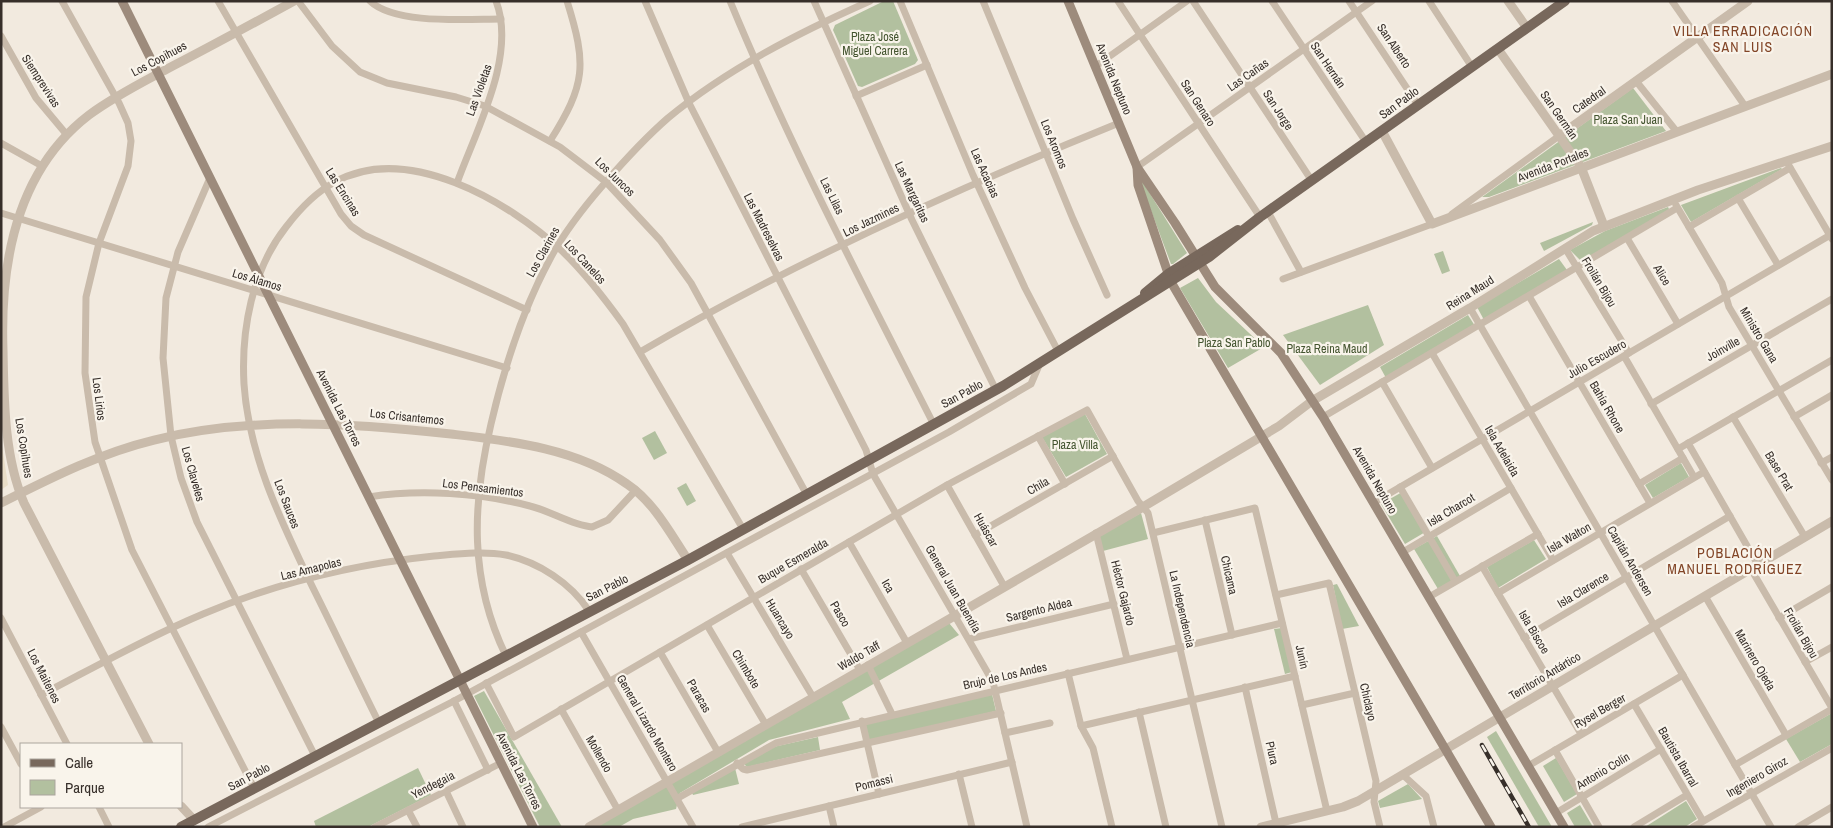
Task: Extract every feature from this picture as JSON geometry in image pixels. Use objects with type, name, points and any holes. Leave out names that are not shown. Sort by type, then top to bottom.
[{"type":"main road","name":"Avenida Las Torres","points":[[122,1],[533,827]]},
{"type":"main road","name":"Avenida Neptuno","points":[[1068,1],[1137,167],[1225,299],[1281,353],[1323,417],[1564,827]]},
{"type":"main road","name":"San Pablo","points":[[181,827],[198,823],[254,788],[688,560],[996,390],[1142,297],[1199,259],[1228,236],[1248,226],[1565,1]]},
{"type":"main road","name":"Avenida Neptuno","points":[[1137,167],[1138,185],[1170,278],[1492,827]]},
{"type":"street","name":"Los Lirios","points":[[62,1],[128,123],[131,151],[126,173],[99,243],[88,283],[84,333],[89,411],[99,457],[132,550],[254,788]]},
{"type":"street","name":"Las Encinas","points":[[218,1],[346,220],[359,232],[527,310]]},
{"type":"street","name":"Los Copihues","points":[[148,743],[20,494],[14,473],[7,426],[2,345],[2,288],[8,255],[28,191],[42,166],[67,135],[88,116],[115,97],[294,1]]},
{"type":"street","name":"Los Juncos","points":[[298,1],[332,46],[366,76],[387,83],[444,94],[485,106],[550,141],[581,161],[606,182],[666,248],[709,313],[806,495]]},
{"type":"street","points":[[370,1],[387,12],[405,16],[502,19]]},
{"type":"street","name":"Las Violetas","points":[[457,183],[501,59],[503,40],[502,19],[496,1]]},
{"type":"street","points":[[550,141],[571,105],[581,74],[579,40],[567,1]]},
{"type":"street","name":"Las Madreselvas","points":[[645,1],[689,103],[777,279],[866,450],[869,461]]},
{"type":"street","name":"Las Lilas","points":[[730,1],[755,60],[844,245],[934,425]]},
{"type":"street","name":"Las Margaritas","points":[[814,1],[909,214],[996,390]]},
{"type":"street","name":"Los Clarines","points":[[506,656],[486,607],[478,553],[479,498],[488,439],[506,368],[527,310],[557,247],[606,182],[654,132],[689,103],[755,60],[823,23],[870,1]]},
{"type":"street","name":"Las Acacias","points":[[900,1],[977,184],[1025,288],[1058,351]]},
{"type":"street","name":"Los Aromos","points":[[983,1],[1107,295]]},
{"type":"street","name":"San Genaro","points":[[1118,1],[1199,124],[1264,215]]},
{"type":"street","points":[[1096,66],[1187,1]]},
{"type":"street","name":"San Jorge","points":[[1194,1],[1312,181]]},
{"type":"street","name":"San Hernán","points":[[1272,1],[1366,142]]},
{"type":"street","name":"San Alberto","points":[[1349,1],[1418,105]]},
{"type":"street","name":"Las Cañas","points":[[1137,167],[1372,1]]},
{"type":"street","points":[[1429,1],[1472,67]]},
{"type":"street","points":[[1508,1],[1526,28]]},
{"type":"street","points":[[1672,1],[1745,106]]},
{"type":"street","name":"Catedral","points":[[1445,219],[1748,1]]},
{"type":"street","name":"Siemprevivas","points":[[1,36],[36,98],[67,135]]},
{"type":"street","name":"San Germán","points":[[1498,49],[1581,167],[1604,226]]},
{"type":"street","points":[[856,96],[927,65]]},
{"type":"street","name":"Avenida Portales","points":[[1283,279],[1832,74]]},
{"type":"street","points":[[1636,81],[1677,132]]},
{"type":"street","name":"Los Jazmines","points":[[640,352],[709,313],[844,245],[909,214],[1119,123]]},
{"type":"street","points":[[1382,131],[1432,224]]},
{"type":"street","points":[[1,143],[42,166]]},
{"type":"street","name":"Reina Maud","points":[[1143,507],[1262,436],[1312,401],[1604,226],[1675,204],[1788,164],[1832,146]]},
{"type":"street","points":[[1788,164],[1831,236]]},
{"type":"street","name":"Reina Maud","points":[[1689,228],[1788,164]]},
{"type":"street","name":"Los Canelos","points":[[259,276],[267,256],[282,232],[303,207],[326,187],[352,174],[388,168],[424,172],[457,183],[507,211],[557,247],[608,303],[640,352],[742,530]]},
{"type":"street","name":"Los Claveles","points":[[210,178],[174,266],[166,298],[163,343],[165,391],[171,436],[181,478],[193,511],[315,756]]},
{"type":"street","points":[[1738,198],[1778,265]]},
{"type":"street","name":"Reina Maud","points":[[1323,417],[1626,238],[1675,204]]},
{"type":"street","name":"Ministro Gana","points":[[1675,204],[1722,283],[1730,307],[1832,480]]},
{"type":"street","name":"Los Álamos","points":[[1,214],[506,368]]},
{"type":"street","points":[[1264,215],[1301,272]]},
{"type":"street","name":"Julio Escudero","points":[[1373,503],[1778,265],[1831,236]]},
{"type":"street","name":"Alice","points":[[1626,238],[1678,324]]},
{"type":"street","name":"Froilán Bijou","points":[[1565,248],[1627,354],[1652,404],[1694,477]]},
{"type":"street","name":"Los Sauces","points":[[259,276],[254,291],[246,334],[244,371],[250,427],[279,517],[379,723]]},
{"type":"street","name":"Bahía Rhone","points":[[1529,296],[1650,503]]},
{"type":"street","name":"Joinville","points":[[1652,404],[1832,300]]},
{"type":"street","name":"Capitán Andersen","points":[[1470,308],[1770,827]]},
{"type":"street","name":"Isla Adelaida","points":[[1432,353],[1553,560]]},
{"type":"street","points":[[1678,449],[1832,360]]},
{"type":"street","name":"San Pablo","points":[[208,827],[454,701],[873,474],[1027,387],[1033,381],[1040,363]]},
{"type":"street","points":[[1382,382],[1432,468]]},
{"type":"street","points":[[1794,417],[1832,395]]},
{"type":"street","name":"Buque Esmeralda","points":[[486,683],[514,737],[896,514],[1087,410]]},
{"type":"street","name":"La Independencia","points":[[1087,410],[1148,513],[1222,827]]},
{"type":"street","name":"Base Prat","points":[[1733,417],[1804,537]]},
{"type":"street","name":"Los Crisantemos","points":[[1,504],[99,457],[171,436],[250,427],[333,425],[400,428],[488,439],[544,449],[575,458],[612,474],[636,490],[660,518],[688,560]]},
{"type":"street","points":[[1038,436],[1065,484]]},
{"type":"street","name":"Froilán Bijou","points":[[1688,443],[1730,516],[1779,618],[1832,708]]},
{"type":"street","name":"Chila","points":[[976,535],[1113,456]]},
{"type":"street","points":[[1821,463],[1832,457]]},
{"type":"street","points":[[1639,484],[1683,458]]},
{"type":"street","name":"General Juan Buendía","points":[[869,461],[873,474],[990,676],[1001,713],[1027,827]]},
{"type":"street","name":"Isla Walton","points":[[1498,593],[1704,472]]},
{"type":"street","name":"Huáscar","points":[[947,485],[1004,586]]},
{"type":"street","points":[[1400,487],[1456,581]]},
{"type":"street","name":"Isla Charcot","points":[[1403,552],[1511,488]]},
{"type":"street","name":"Los Pensamientos","points":[[369,497],[413,493],[479,498],[523,504],[592,527],[608,520],[636,490]]},
{"type":"street","name":"Waldo Taff","points":[[589,827],[1143,507]]},
{"type":"street","name":"Junín","points":[[1205,520],[1255,508],[1327,811]]},
{"type":"street","name":"Isla Clarence","points":[[1524,638],[1730,516]]},
{"type":"street","points":[[1153,533],[1205,520]]},
{"type":"street","name":"Chicama","points":[[1205,520],[1232,635]]},
{"type":"street","name":"Territorio Antártico","points":[[1261,827],[1352,804],[1375,792],[1832,521]]},
{"type":"street","name":"Héctor Gajardo","points":[[1096,533],[1127,659]]},
{"type":"street","name":"Isla Walton","points":[[1429,597],[1538,534]]},
{"type":"street","name":"Ica","points":[[849,542],[907,642]]},
{"type":"street","name":"Las Amapolas","points":[[41,695],[172,628],[236,600],[309,580],[400,560],[478,553],[506,556],[535,565],[564,585],[588,611]]},
{"type":"street","name":"Huancayo","points":[[728,553],[813,697]]},
{"type":"street","name":"Isla Biscoe","points":[[1482,566],[1581,734]]},
{"type":"street","name":"Pasco","points":[[801,570],[892,714]]},
{"type":"street","name":"Chiclayo","points":[[1276,595],[1329,583],[1376,782],[1374,802],[1380,827]]},
{"type":"street","points":[[1779,618],[1832,587]]},
{"type":"street","name":"Marinero Ojeda","points":[[1705,596],[1786,735]]},
{"type":"street","name":"Sargento Aldea","points":[[969,639],[1114,604]]},
{"type":"street","name":"Los Maitenes","points":[[1,618],[65,743]]},
{"type":"street","name":"Brujo de Los Andes","points":[[678,798],[737,763],[776,743],[862,721],[1282,623]]},
{"type":"street","name":"Chimbote","points":[[706,624],[766,725]]},
{"type":"street","name":"General Lizardo Montero","points":[[581,632],[693,827]]},
{"type":"street","points":[[1805,662],[1832,647]]},
{"type":"street","name":"Paracas","points":[[660,652],[718,752]]},
{"type":"street","points":[[1068,673],[1081,726],[1093,748],[1112,827]]},
{"type":"street","name":"Rysel Berger","points":[[1528,766],[1683,675]]},
{"type":"street","points":[[1081,726],[1295,676]]},
{"type":"street","name":"Piura","points":[[1245,687],[1276,823]]},
{"type":"street","points":[[1302,706],[1355,693]]},
{"type":"street","points":[[454,701],[488,770]]},
{"type":"street","name":"Bautista Ibarral","points":[[1634,704],[1703,821]]},
{"type":"street","name":"Ingeniero Giroz","points":[[1735,765],[1832,708]]},
{"type":"street","name":"Mollendo","points":[[561,709],[618,810]]},
{"type":"street","points":[[1139,712],[1166,827]]},
{"type":"street","points":[[737,763],[747,770],[1001,713]]},
{"type":"street","points":[[862,721],[879,794]]},
{"type":"street","points":[[1005,733],[1050,723]]},
{"type":"street","points":[[1,728],[20,762]]},
{"type":"street","name":"Ingeniero Giroz","points":[[1693,827],[1832,748]]},
{"type":"street","name":"Antonio Colín","points":[[1556,812],[1661,749]]},
{"type":"street","points":[[1555,750],[1599,827]]},
{"type":"street","name":"Pomassi","points":[[742,827],[1012,762]]},
{"type":"street","name":"Yendegaia","points":[[375,827],[501,763]]},
{"type":"street","points":[[959,774],[972,827]]},
{"type":"street","points":[[1403,775],[1426,796],[1434,827]]},
{"type":"street","points":[[446,791],[463,827]]},
{"type":"street","points":[[1634,827],[1687,794]]},
{"type":"street","points":[[829,806],[834,827]]},
{"type":"street","points":[[182,807],[198,823]]},
{"type":"street","points":[[1798,827],[1832,807]]},
{"type":"street","points":[[4,827],[39,808]]},
{"type":"street","points":[[100,808],[110,827]]},
{"type":"street","points":[[408,810],[417,827]]},
{"type":"green space","name":"Plaza José Miguel Carrera","points":[[884,1],[893,1],[918,60],[915,64],[862,87],[858,86],[833,30],[835,25]]},
{"type":"green space","name":"Plaza San Juan","points":[[1633,88],[1666,131],[1489,197],[1482,197]]},
{"type":"green space","points":[[1781,168],[1691,222],[1681,205]]},
{"type":"green space","points":[[1137,173],[1187,253],[1173,264],[1171,264]]},
{"type":"green space","points":[[1668,207],[1670,211],[1581,261],[1570,250],[1605,231]]},
{"type":"green space","points":[[1593,222],[1592,225],[1544,251],[1540,243]]},
{"type":"green space","points":[[1443,251],[1450,271],[1442,274],[1434,254]]},
{"type":"green space","points":[[1559,259],[1567,270],[1484,320],[1477,307]]},
{"type":"green space","name":"Plaza San Pablo","points":[[1198,278],[1216,302],[1264,347],[1228,368],[1180,288]]},
{"type":"green space","name":"Plaza Reina Maud","points":[[1368,305],[1384,345],[1320,385],[1283,335]]},
{"type":"green space","points":[[1468,315],[1475,326],[1386,378],[1380,367]]},
{"type":"green space","name":"Plaza Villa","points":[[1085,414],[1107,454],[1066,477],[1042,437]]},
{"type":"green space","points":[[655,431],[667,453],[654,460],[642,438]]},
{"type":"green space","points":[[1681,463],[1689,477],[1653,498],[1645,485]]},
{"type":"green space","points":[[686,483],[696,501],[687,506],[677,488]]},
{"type":"green space","points":[[1404,491],[1427,531],[1405,544],[1381,504]]},
{"type":"green space","points":[[1141,513],[1148,539],[1103,551],[1099,536]]},
{"type":"green space","points":[[1437,536],[1460,576],[1438,589],[1414,549]]},
{"type":"green space","points":[[1534,540],[1546,559],[1498,588],[1487,567]]},
{"type":"green space","points":[[1337,584],[1359,626],[1342,629],[1333,585]]},
{"type":"green space","points":[[949,623],[959,635],[842,702],[850,719],[769,740],[680,793],[676,809],[633,819],[619,827],[595,827]]},
{"type":"green space","points":[[1282,628],[1292,672],[1285,674],[1274,629]]},
{"type":"green space","points":[[484,691],[562,827],[540,827],[474,696]]},
{"type":"green space","points":[[992,694],[996,711],[868,741],[865,724]]},
{"type":"green space","points":[[1832,713],[1832,744],[1800,762],[1786,739]]},
{"type":"green space","points":[[1496,731],[1552,827],[1539,827],[1487,737]]},
{"type":"green space","points":[[818,737],[820,750],[747,767],[744,764],[773,747]]},
{"type":"green space","points":[[1556,758],[1577,794],[1564,802],[1543,766]]},
{"type":"green space","points":[[418,768],[431,795],[368,827],[316,827],[314,821]]},
{"type":"green space","points":[[735,768],[739,784],[693,795],[692,793]]},
{"type":"green space","points":[[1408,784],[1422,799],[1380,808],[1378,801]]},
{"type":"green space","points":[[1686,801],[1697,819],[1685,827],[1645,827]]},
{"type":"green space","points":[[1580,805],[1593,827],[1575,827],[1567,813]]},
{"type":"shaded area","points":[[1,439],[8,485],[1,490]]},
{"type":"railway","points":[[1482,745],[1529,827]]},
{"type":"district","name":"VILLA ERRADICACIÓN SAN LUIS","points":[[1743,40]]},
{"type":"district","name":"POBLACIÓN MANUEL RODRÍGUEZ","points":[[1735,562]]}]
